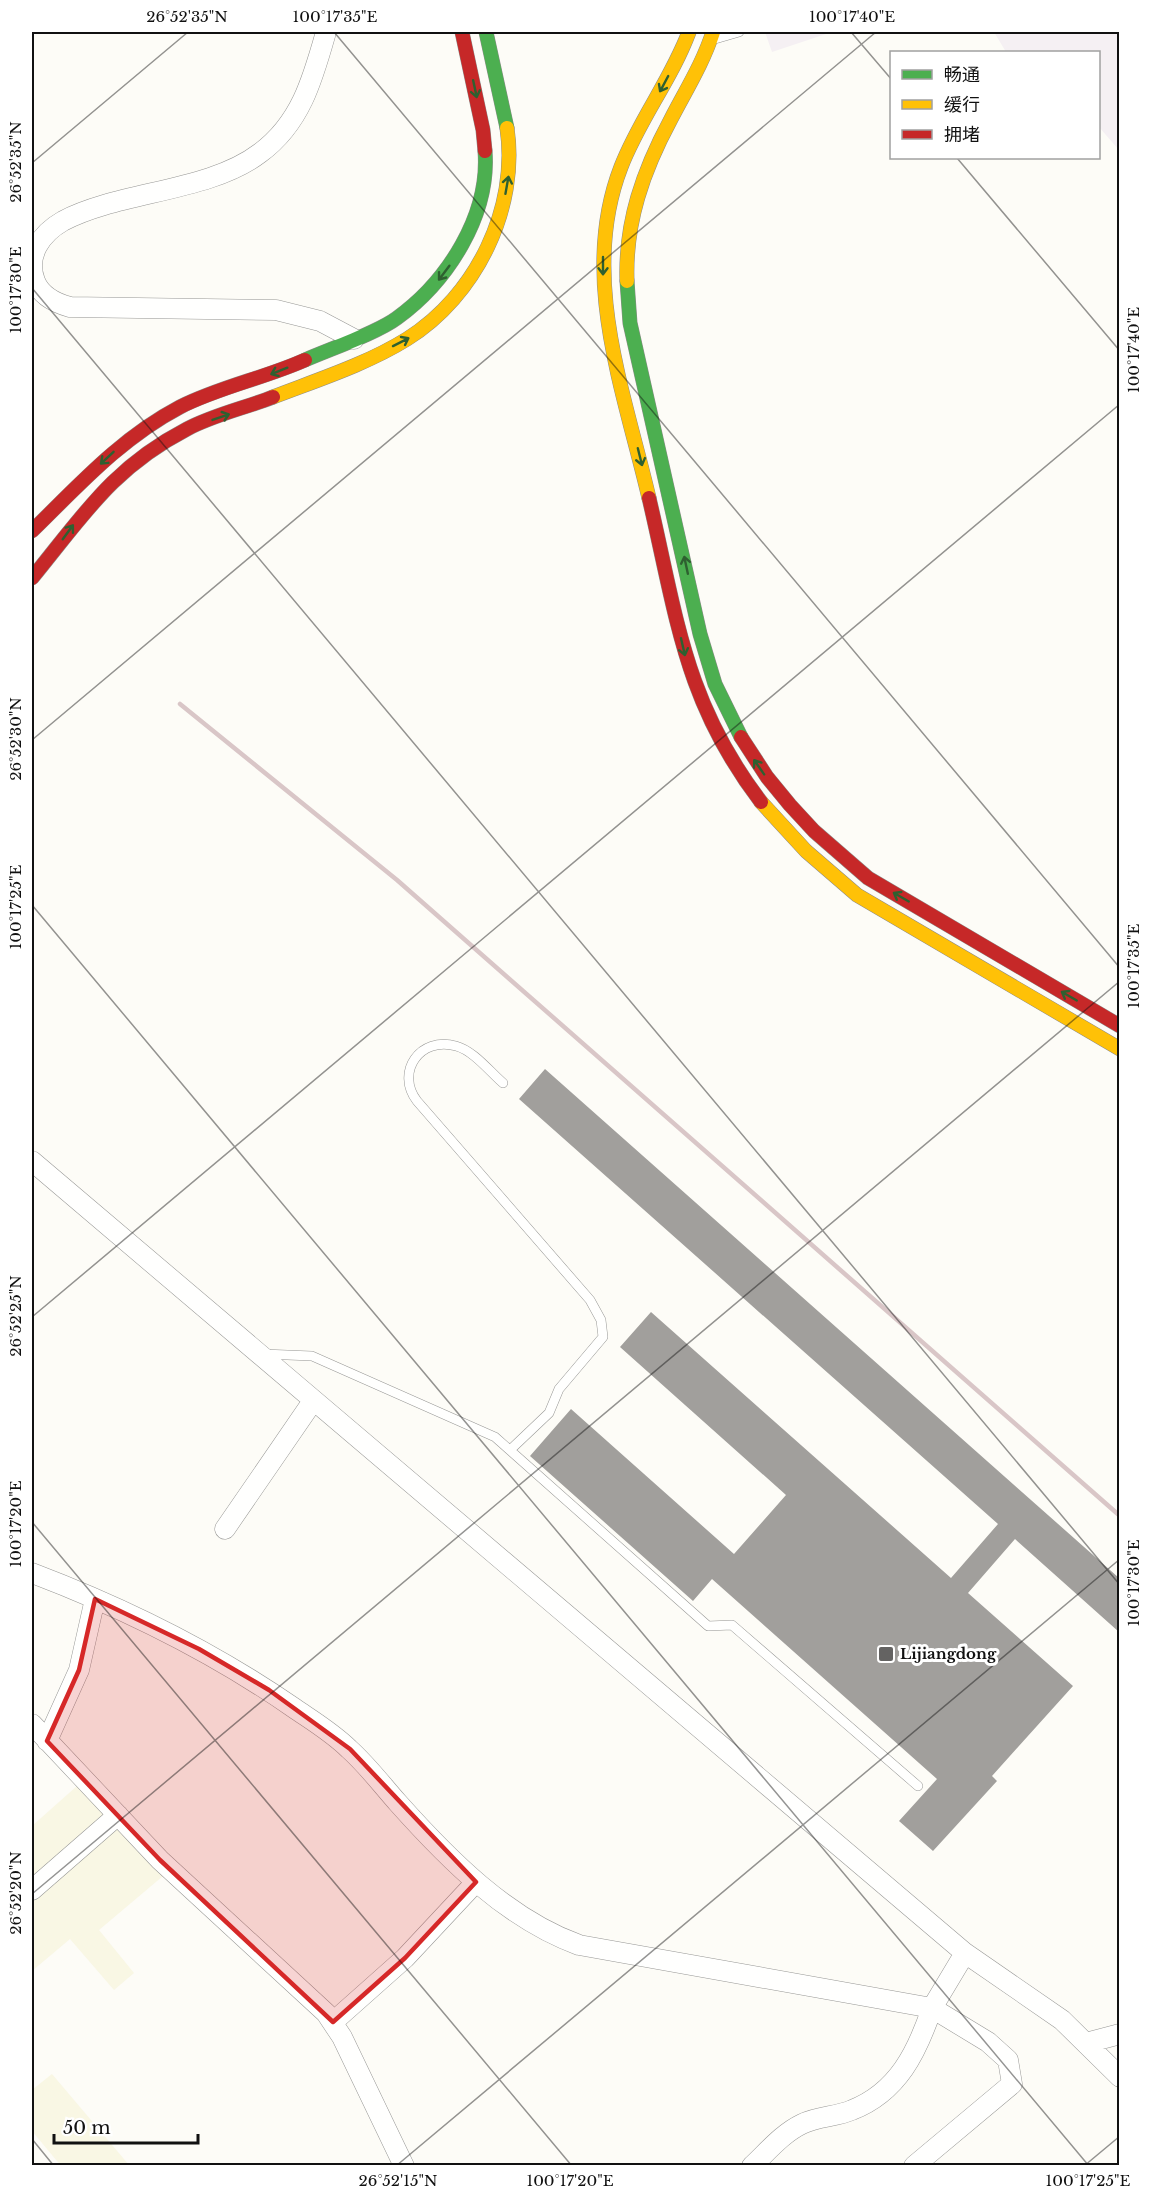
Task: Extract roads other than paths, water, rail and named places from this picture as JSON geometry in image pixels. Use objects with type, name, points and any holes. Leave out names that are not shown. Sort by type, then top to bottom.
[{"type":"street","points":[[326,32],[304,100],[284,131],[261,153],[234,169],[63,221],[37,244],[32,263],[36,282],[46,296],[70,307],[276,310],[320,321],[354,339]]},
{"type":"street","points":[[32,531],[125,441],[151,424],[182,406],[242,386],[396,319],[428,292],[454,259],[476,214],[486,166],[483,130],[462,32]]},
{"type":"street","points":[[32,578],[81,514],[103,490],[127,469],[171,438],[189,428],[309,384],[408,338],[444,308],[460,291],[479,262],[494,232],[510,167],[506,126],[486,32]]},
{"type":"street","points":[[689,32],[620,168],[604,237],[603,284],[608,327],[685,656],[706,713],[750,790],[787,834],[832,875],[857,895],[1119,1049]]},
{"type":"street","points":[[712,36],[642,176],[627,239],[626,282],[630,323],[704,650],[724,705],[751,755],[783,800],[845,860],[868,878],[1119,1026]]},
{"type":"street","points":[[32,1161],[965,1953],[1062,2020],[1119,2077]]},
{"type":"street","points":[[225,1529],[313,1401]]},
{"type":"street","points":[[32,1573],[95,1599],[199,1649],[269,1690],[321,1726],[350,1749],[400,1806],[476,1882],[543,1930],[579,1945],[932,2008],[988,2042],[1008,2060],[1012,2084],[914,2166]]},
{"type":"street","points":[[48,1741],[79,1670],[95,1599]]},
{"type":"street","points":[[32,1724],[160,1860],[333,2022],[404,2166]]},
{"type":"street","points":[[32,1890],[118,1815]]},
{"type":"street","points":[[333,2022],[405,1958],[476,1882]]},
{"type":"street","points":[[752,2166],[784,2135],[801,2124],[851,2111],[884,2091],[898,2078],[911,2060],[932,2008],[965,1953]]},
{"type":"street","points":[[1086,2043],[1119,2034]]},
{"type":"lane","points":[[712,36],[740,32]]},
{"type":"lane","points":[[503,1083],[468,1052],[444,1045],[418,1053],[412,1060],[407,1078],[408,1087],[417,1101],[590,1300],[601,1320],[603,1337],[559,1389],[549,1413],[510,1450]]},
{"type":"lane","points":[[258,1354],[312,1356],[477,1427],[495,1437],[708,1626],[732,1625],[918,1786]]},
{"type":"railway","points":[[180,704],[397,880],[1120,1516]]},
{"type":"place","name":"Lijiangdong","points":[[886,1654]]}]
